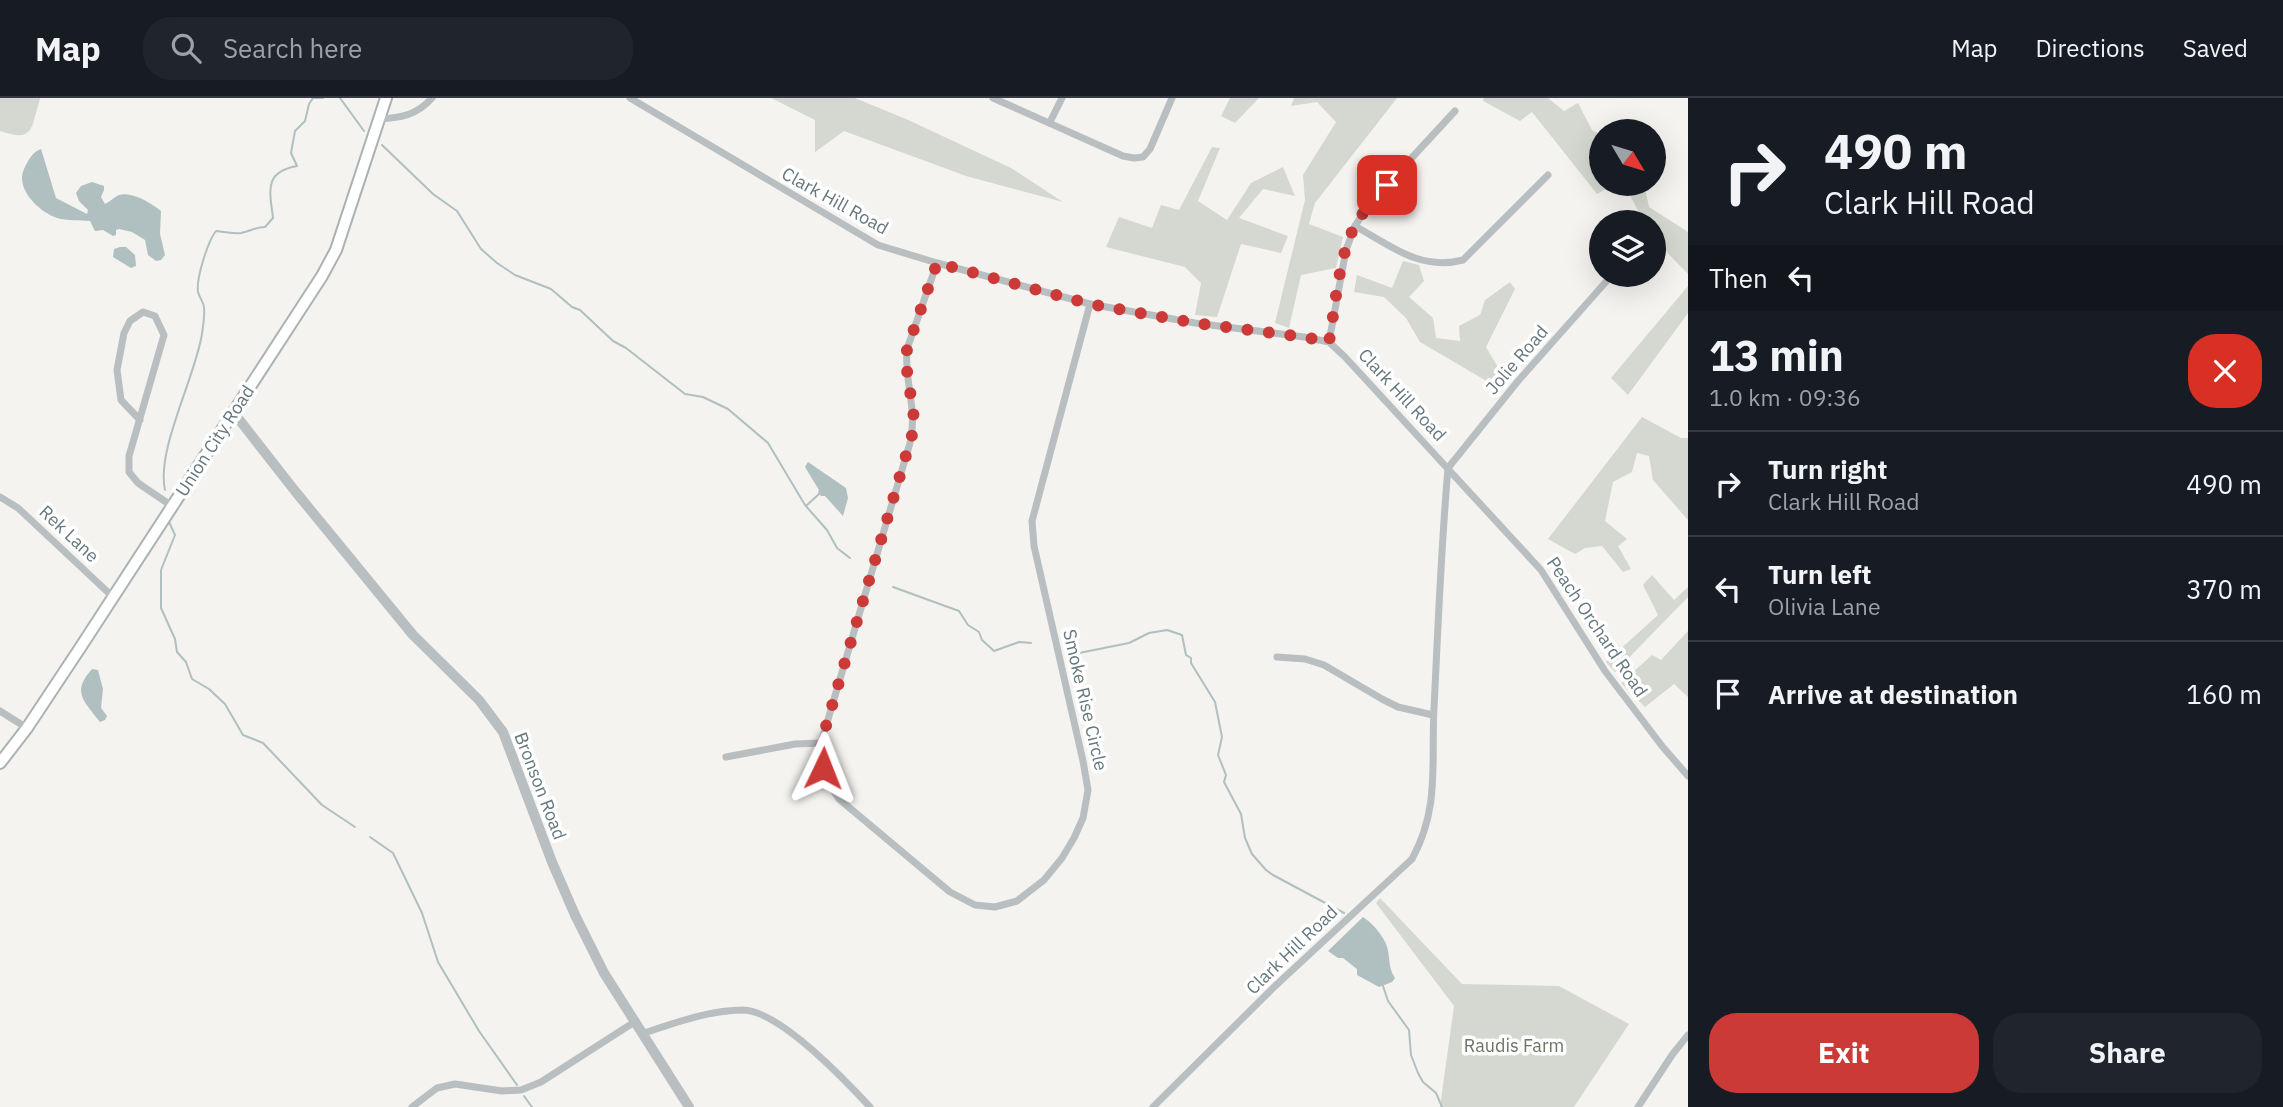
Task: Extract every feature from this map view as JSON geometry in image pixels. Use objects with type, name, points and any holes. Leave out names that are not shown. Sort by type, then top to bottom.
[{"type":"main road","name":"Union City Road","points":[[0,762],[27,728],[322,276],[336,250],[386,98]]},
{"type":"street","points":[[379,119],[402,118],[423,108],[432,98]]},
{"type":"street","name":"Clark Hill Road","points":[[630,98],[877,245],[1090,304],[1195,323],[1329,342],[1448,468],[1433,715],[1432,807],[1423,839],[1412,859],[1272,989],[1153,1107]]},
{"type":"street","points":[[993,98],[1123,156],[1134,158],[1143,157],[1150,149],[1172,98]]},
{"type":"street","points":[[1051,122],[1062,98]]},
{"type":"street","points":[[1329,342],[1346,250],[1355,226],[1370,203],[1455,111]]},
{"type":"street","points":[[1355,226],[1424,261],[1447,264],[1463,260],[1548,175]]},
{"type":"street","name":"Smoke Rise Circle","points":[[937,263],[907,349],[906,364],[915,425],[821,743],[823,768],[839,799],[950,891],[975,905],[995,907],[1017,901],[1044,880],[1062,859],[1083,818],[1088,790],[1034,546],[1032,522],[1090,304]]},
{"type":"street","name":"Jolie Road","points":[[1448,468],[1518,381],[1601,287]]},
{"type":"street","points":[[140,420],[121,400],[117,370],[124,333],[130,321],[143,312],[155,316],[164,335],[140,420],[129,456],[129,472],[138,483],[173,506]]},
{"type":"street","name":"Bronson Road","points":[[234,413],[413,635],[497,722],[575,915],[604,973],[689,1107]]},
{"type":"street","name":"Peach Orchard Road","points":[[1448,468],[1541,570],[1605,671],[1661,746],[1688,776]]},
{"type":"street","name":"Rek Lane","points":[[0,497],[19,508],[113,597]]},
{"type":"street","points":[[1277,657],[1305,659],[1324,665],[1390,703],[1433,715]]},
{"type":"street","points":[[0,711],[27,728]]},
{"type":"street","points":[[726,757],[795,744],[821,743]]},
{"type":"street","points":[[644,1033],[678,1022],[727,1012],[745,1010],[764,1014],[813,1051],[870,1107]]},
{"type":"street","points":[[412,1107],[437,1088],[455,1084],[502,1091],[521,1090],[541,1082],[636,1021]]},
{"type":"street","points":[[1637,1107],[1671,1055],[1688,1035]]},
{"type":"green space","points":[[0,98],[40,98],[33,124],[27,133],[13,135],[0,131]]},
{"type":"green space","points":[[771,98],[855,98],[1011,168],[1063,202],[966,176],[844,131],[815,152],[815,120]]},
{"type":"green space","points":[[1230,98],[1259,98],[1235,123],[1221,116]]},
{"type":"green space","points":[[1294,98],[1397,98],[1315,203],[1309,224],[1343,237],[1336,268],[1301,275],[1289,328],[1275,323],[1305,200],[1303,175],[1336,122],[1317,102],[1291,106]]},
{"type":"green space","points":[[1484,98],[1548,98],[1564,111],[1578,103],[1589,124],[1589,184],[1532,112],[1520,121],[1483,101]]},
{"type":"green space","points":[[1212,147],[1220,148],[1198,201],[1227,220],[1251,183],[1283,167],[1295,196],[1263,189],[1239,218],[1288,236],[1281,253],[1241,244],[1217,317],[1195,315],[1201,283],[1185,267],[1106,247],[1119,217],[1152,228],[1161,205],[1179,210]]},
{"type":"green space","points":[[1630,196],[1647,196],[1649,207],[1654,210],[1638,210]]},
{"type":"green space","points":[[1666,218],[1688,232],[1688,274],[1666,251]]},
{"type":"green space","points":[[1403,261],[1419,265],[1424,281],[1409,297],[1433,318],[1436,338],[1460,341],[1459,326],[1480,315],[1485,300],[1510,282],[1515,289],[1486,347],[1506,381],[1495,386],[1420,342],[1406,318],[1384,297],[1354,292],[1357,275],[1392,288]]},
{"type":"green space","points":[[1688,286],[1688,313],[1628,395],[1611,378]]},
{"type":"green space","points":[[1642,417],[1681,438],[1688,438],[1688,520],[1653,480],[1649,456],[1637,453],[1632,472],[1613,482],[1605,521],[1627,539],[1618,546],[1631,569],[1623,572],[1602,546],[1585,548],[1575,554],[1548,539]]},
{"type":"green space","points":[[1652,575],[1674,600],[1688,587],[1688,597],[1615,672],[1606,662],[1658,615],[1643,585]]},
{"type":"green space","points":[[1688,631],[1688,697],[1674,684],[1645,707],[1621,683],[1652,655],[1661,660]]},
{"type":"green space","name":"Raudis Farm","points":[[1380,898],[1462,984],[1559,986],[1629,1024],[1574,1107],[1440,1107],[1454,1006],[1376,903]]},
{"type":"shaded area","points":[[41,149],[56,198],[87,214],[88,210],[79,201],[76,193],[81,186],[92,182],[104,186],[101,197],[105,204],[124,194],[147,201],[161,211],[160,234],[165,255],[161,260],[156,261],[148,255],[145,240],[132,232],[119,229],[113,236],[103,230],[95,231],[90,221],[57,218],[36,205],[26,192],[22,177],[31,157]]},
{"type":"shaded area","points":[[126,247],[135,255],[136,266],[131,268],[113,257],[114,249]]},
{"type":"shaded area","points":[[808,462],[846,488],[848,498],[843,516],[818,492],[805,467]]},
{"type":"shaded area","points":[[92,669],[98,670],[103,689],[101,708],[107,716],[100,722],[85,702],[81,690]]},
{"type":"shaded area","points":[[1363,917],[1384,940],[1395,978],[1379,987],[1357,975],[1357,969],[1343,958],[1338,958],[1328,951]]},
{"type":"waterway","points":[[165,490],[166,455],[202,334],[204,307],[198,286],[210,243],[216,231],[241,233],[265,227],[273,218],[271,184],[278,173],[297,166],[291,153],[295,131],[305,121],[313,98],[323,98]]},
{"type":"waterway","points":[[340,98],[364,131]]},
{"type":"waterway","points":[[382,145],[433,194],[457,211],[481,249],[497,263],[515,275],[551,289],[572,307],[580,310],[613,341],[685,394],[703,397],[728,409],[768,443],[805,505],[827,530],[837,548],[850,558]]},
{"type":"waterway","points":[[807,505],[819,494]]},
{"type":"waterway","points":[[169,522],[175,535],[161,570],[161,608],[175,639],[177,652],[186,662],[192,679],[209,689],[225,704],[243,735],[263,743],[322,805],[355,827]]},
{"type":"waterway","points":[[893,587],[959,611],[968,625],[979,632],[982,640],[994,651],[1019,642],[1031,643]]},
{"type":"waterway","points":[[1074,654],[1129,643],[1149,633],[1167,630],[1182,635],[1186,655],[1191,658],[1191,663],[1215,702],[1222,737],[1218,755],[1226,775],[1224,782],[1241,814],[1245,838],[1252,854],[1273,875],[1344,913]]},
{"type":"waterway","points":[[370,837],[393,853],[422,913],[438,962],[479,1031],[517,1085]]},
{"type":"waterway","points":[[1383,986],[1388,1001],[1409,1030],[1411,1055],[1418,1073],[1423,1082],[1436,1093],[1442,1107]]},
{"type":"waterway","points":[[524,1096],[532,1107]]},
{"type":"route","points":[[823,768],[821,743],[915,425],[906,364],[907,349],[937,263],[1090,304],[1195,323],[1329,342],[1346,250],[1355,226],[1370,203],[1387,185]]}]
